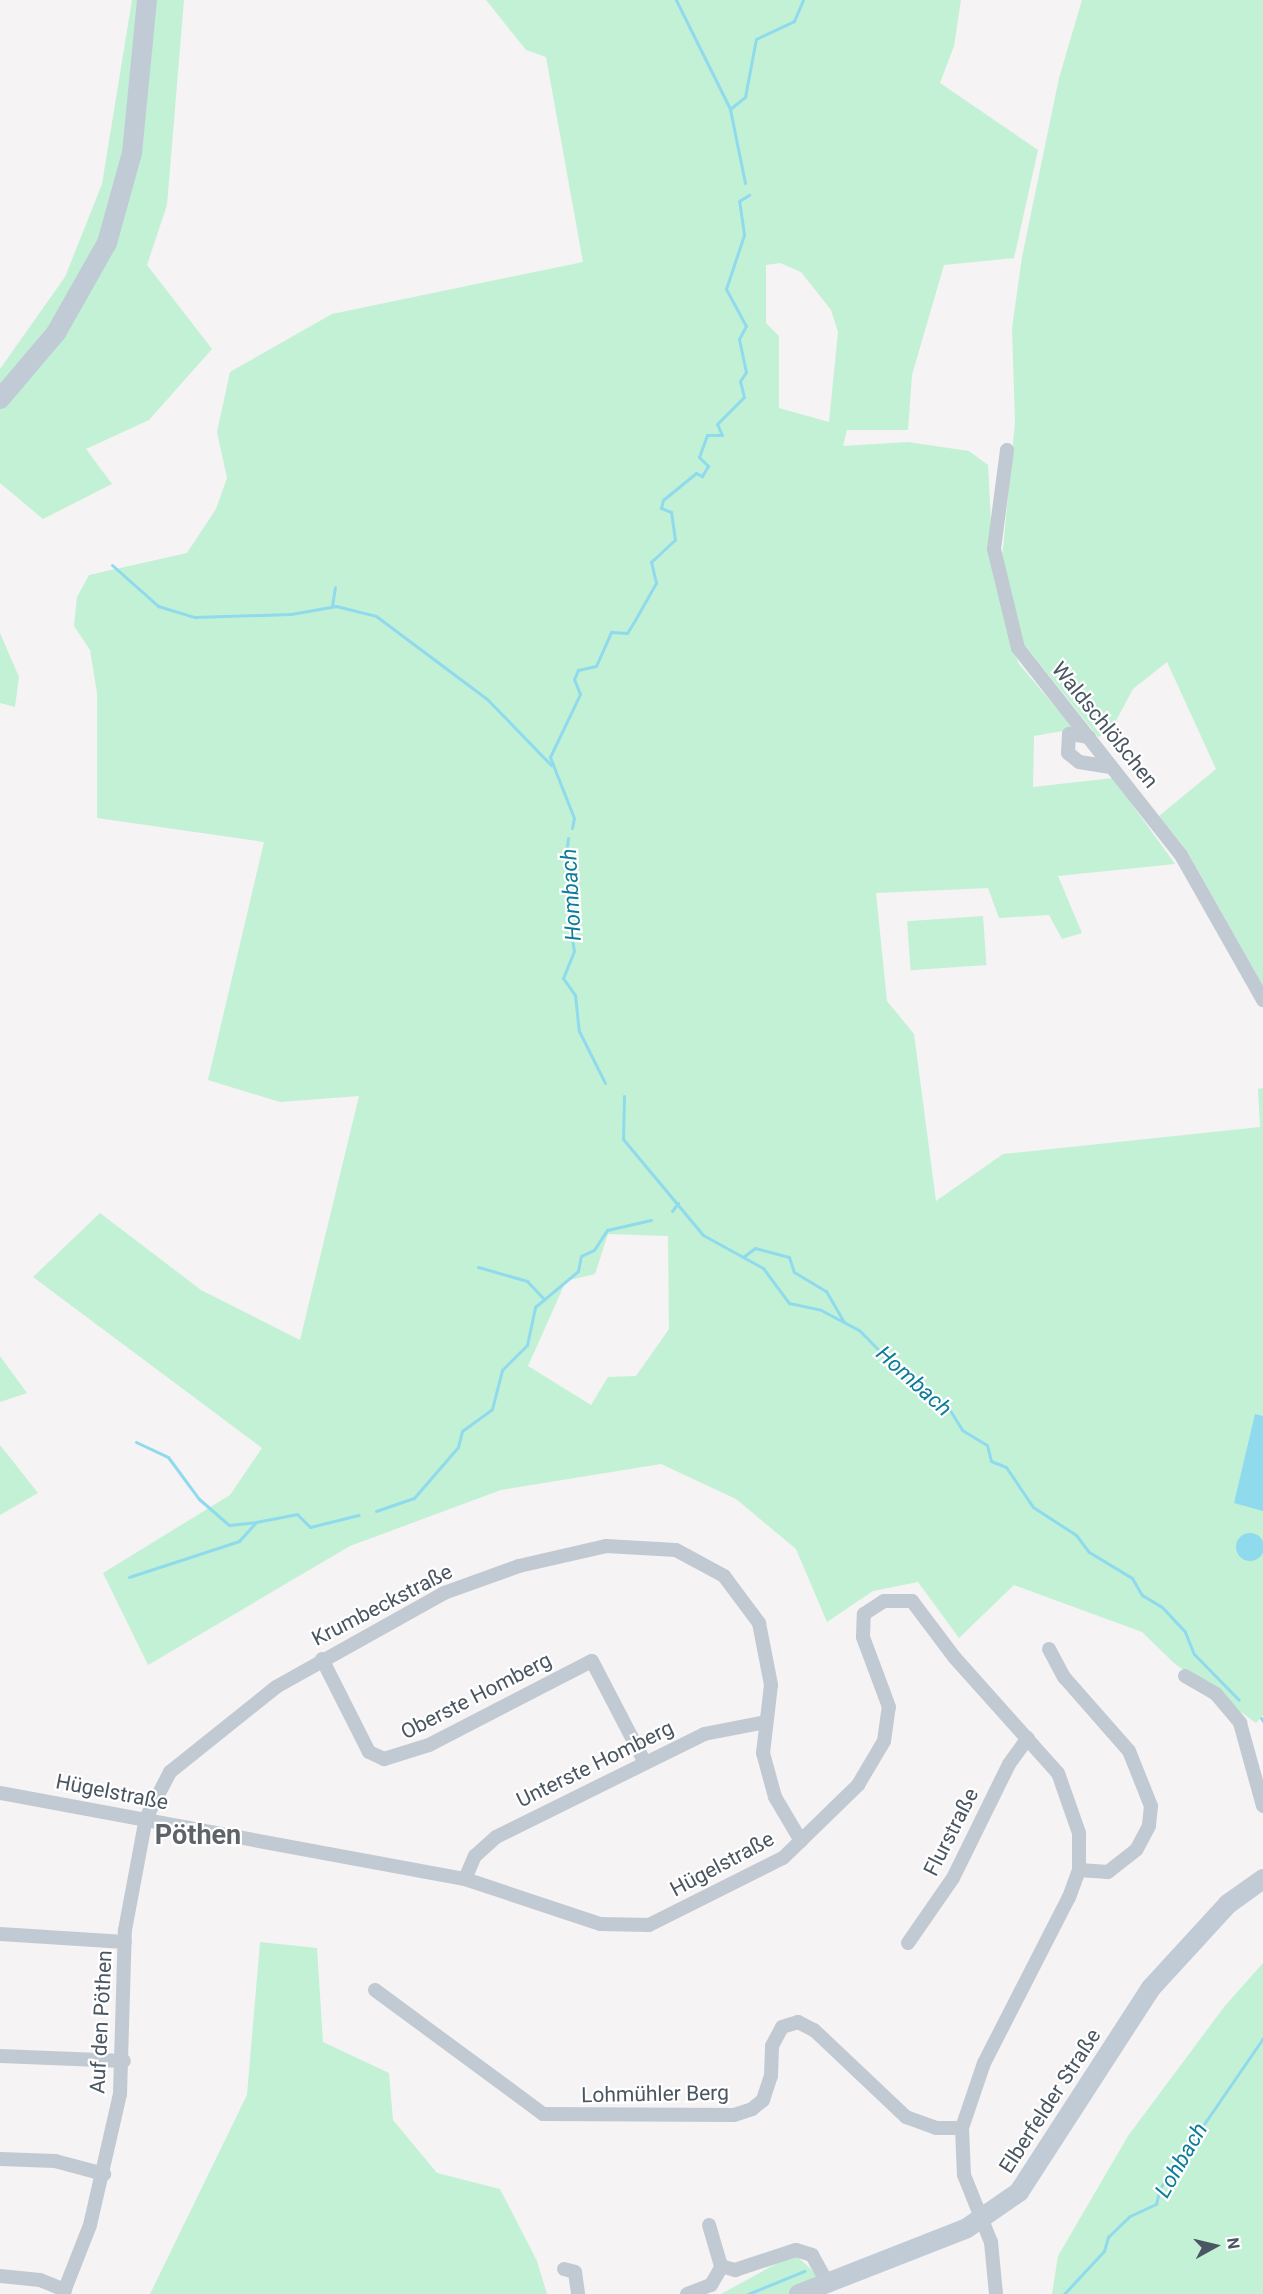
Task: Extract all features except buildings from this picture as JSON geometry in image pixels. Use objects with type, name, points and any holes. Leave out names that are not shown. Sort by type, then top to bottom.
[{"type":"main road","points":[[0,399],[56,333],[107,243],[132,153],[147,0]]},
{"type":"main road","name":"Elberfelder Straße","points":[[799,2294],[983,2219],[1019,2192],[1053,2148],[1151,1988],[1215,1916],[1263,1879]]},
{"type":"street","name":"Waldschlößchen","points":[[1007,450],[994,549],[1003,598],[1018,648],[1180,855],[1263,1000]]},
{"type":"street","points":[[1089,737],[1069,734],[1068,753],[1079,762],[1111,767]]},
{"type":"street","name":"Krumbeckstraße","points":[[146,1818],[170,1772],[276,1687],[322,1659],[444,1593],[519,1566],[606,1546],[653,1545],[698,1557],[746,1601],[768,1647],[763,1753],[775,1797],[801,1841]]},
{"type":"street","name":"Hügelstraße","points":[[0,1793],[146,1818],[465,1879],[600,1924],[633,1927],[700,1902],[783,1858],[858,1785],[884,1741],[889,1707],[884,1682],[862,1626],[864,1614],[884,1601],[912,1601],[955,1658],[1058,1773],[1072,1802],[1078,1870]]},
{"type":"street","points":[[996,2294],[983,2219],[964,2175],[962,2128],[984,2063],[1078,1870],[1108,1872],[1136,1850],[1149,1826],[1151,1806],[1129,1751],[1065,1677],[1049,1649]]},
{"type":"street","name":"Oberste Homberg","points":[[322,1659],[369,1752],[384,1759],[429,1745],[592,1661],[644,1761]]},
{"type":"street","points":[[1185,1676],[1215,1694],[1240,1723],[1263,1806]]},
{"type":"street","name":"Unterste Homberg","points":[[465,1879],[475,1857],[496,1837],[644,1761],[704,1734],[766,1722]]},
{"type":"street","name":"Flurstraße","points":[[908,1943],[953,1878],[1009,1764],[1028,1738]]},
{"type":"street","name":"Auf den Pöthen","points":[[64,2292],[104,2174],[124,2061],[125,1942],[146,1818]]},
{"type":"street","points":[[0,1934],[125,1942]]},
{"type":"street","name":"Lohmühler Berg","points":[[375,1990],[543,2114],[734,2115],[752,2109],[763,2100],[771,2076],[772,2046],[782,2027],[798,2022],[814,2030],[906,2116],[936,2128],[962,2128]]},
{"type":"street","points":[[0,2056],[124,2061]]},
{"type":"street","points":[[0,2158],[55,2161],[104,2174]]},
{"type":"street","points":[[687,2294],[711,2286],[722,2266],[709,2224]]},
{"type":"street","points":[[722,2266],[735,2270],[796,2250],[812,2255],[827,2282]]},
{"type":"street","points":[[564,2269],[575,2272],[578,2294]]},
{"type":"street","points":[[0,2276],[40,2280],[64,2292]]},
{"type":"green space","points":[[132,0],[184,0],[167,205],[147,265],[212,349],[149,420],[86,449],[112,484],[43,519],[0,483],[0,369],[65,277],[102,184]]},
{"type":"green space","points":[[486,0],[961,0],[954,46],[940,83],[1038,150],[1014,258],[944,265],[912,375],[908,430],[847,430],[843,446],[908,442],[969,451],[988,465],[994,578],[1012,647],[1019,664],[1074,729],[1034,736],[1033,787],[1113,778],[1175,864],[1058,876],[1082,933],[1062,939],[1049,915],[999,918],[988,888],[876,893],[887,1001],[914,1034],[936,1201],[1003,1154],[1260,1127],[1258,1089],[1263,1088],[1263,1715],[1256,1723],[1174,1663],[1142,1632],[1014,1585],[959,1638],[918,1582],[873,1591],[827,1622],[796,1549],[736,1499],[661,1464],[501,1490],[350,1546],[148,1665],[103,1573],[230,1495],[262,1448],[33,1277],[100,1213],[201,1290],[300,1340],[359,1096],[280,1102],[208,1080],[264,842],[97,818],[97,693],[90,650],[74,626],[77,597],[89,575],[187,553],[216,509],[227,478],[217,432],[230,372],[332,314],[583,262],[546,57],[526,50]],"holes":[[[780,263],[801,272],[831,310],[838,332],[829,422],[779,408],[779,336],[766,323],[766,265]],[[608,1234],[668,1236],[669,1329],[636,1376],[608,1377],[591,1405],[528,1366],[566,1281],[595,1274]]]},
{"type":"green space","points":[[1082,0],[1263,0],[1263,986],[1187,851],[1159,816],[1216,769],[1167,662],[1133,689],[1110,732],[1098,737],[1024,644],[1001,570],[1015,422],[1012,328],[1022,257],[1059,78]]},
{"type":"green space","points":[[0,633],[19,677],[15,707],[0,703]]},
{"type":"green space","points":[[983,916],[986,965],[911,970],[907,921]]},
{"type":"green space","points":[[0,1356],[27,1393],[0,1402]]},
{"type":"green space","points":[[0,1445],[38,1493],[0,1515]]},
{"type":"green space","points":[[260,1942],[317,1948],[323,2042],[389,2073],[393,2120],[437,2173],[500,2189],[537,2261],[547,2294],[150,2294],[247,2095]]},
{"type":"green space","points":[[1263,1963],[1263,2294],[1052,2294],[1058,2256],[1128,2136],[1224,2007]]},
{"type":"green space","points":[[794,2254],[819,2276],[822,2294],[721,2294]]},
{"type":"water","points":[[1255,1414],[1263,1416],[1263,1511],[1234,1503]]},
{"type":"water","points":[[1250,1533],[1260,1537],[1264,1547],[1260,1557],[1250,1561],[1240,1557],[1236,1547],[1240,1537]]},
{"type":"waterway","points":[[676,0],[730,109]]},
{"type":"waterway","name":"Hombach","points":[[745,183],[730,109],[745,97],[756,39],[794,21],[803,0]]},
{"type":"waterway","name":"Hombach","points":[[572,828],[574,818],[550,757],[580,694],[574,679],[578,670],[596,666],[611,632],[627,633],[635,620],[656,583],[651,562],[675,540],[671,512],[661,508],[663,500],[696,473],[702,476],[708,466],[699,457],[707,435],[722,435],[717,424],[744,397],[740,381],[746,372],[739,339],[746,326],[726,289],[744,235],[739,201],[749,195]]},
{"type":"waterway","points":[[112,565],[158,606],[195,617],[291,614],[336,606],[376,616],[487,699],[551,765]]},
{"type":"waterway","points":[[332,606],[335,587]]},
{"type":"waterway","name":"Hombach","points":[[568,838],[565,864],[574,882],[569,920],[574,951],[563,978],[575,995],[579,1031],[605,1083]]},
{"type":"waterway","name":"Hombach","points":[[624,1096],[623,1139],[703,1235],[763,1268],[789,1303],[821,1310],[859,1330],[907,1379],[946,1404],[962,1430],[987,1445],[991,1461],[1006,1467],[1033,1507],[1076,1535],[1089,1552],[1132,1578],[1142,1595],[1162,1607],[1185,1632],[1194,1654],[1239,1700]]},
{"type":"waterway","name":"Hombach","points":[[672,1211],[678,1203]]},
{"type":"waterway","points":[[376,1511],[414,1498],[458,1447],[462,1431],[492,1409],[502,1370],[527,1345],[535,1307],[578,1271],[581,1256],[594,1250],[607,1230],[651,1220]]},
{"type":"waterway","points":[[743,1257],[755,1248],[789,1257],[794,1272],[826,1291],[844,1322]]},
{"type":"waterway","points":[[478,1267],[527,1281],[544,1299]]},
{"type":"waterway","points":[[136,1442],[168,1457],[199,1499],[229,1525],[256,1522]]},
{"type":"waterway","points":[[129,1577],[239,1541],[256,1522],[297,1514],[310,1527],[359,1515]]},
{"type":"waterway","name":"Lohbach","points":[[1064,2294],[1104,2251],[1108,2237],[1130,2216],[1156,2204],[1160,2188],[1263,2038]]},
{"type":"waterway","name":"Lohbach","points":[[748,2294],[804,2271]]},
{"type":"district","name":"Pöthen","points":[[198,1836]]}]
